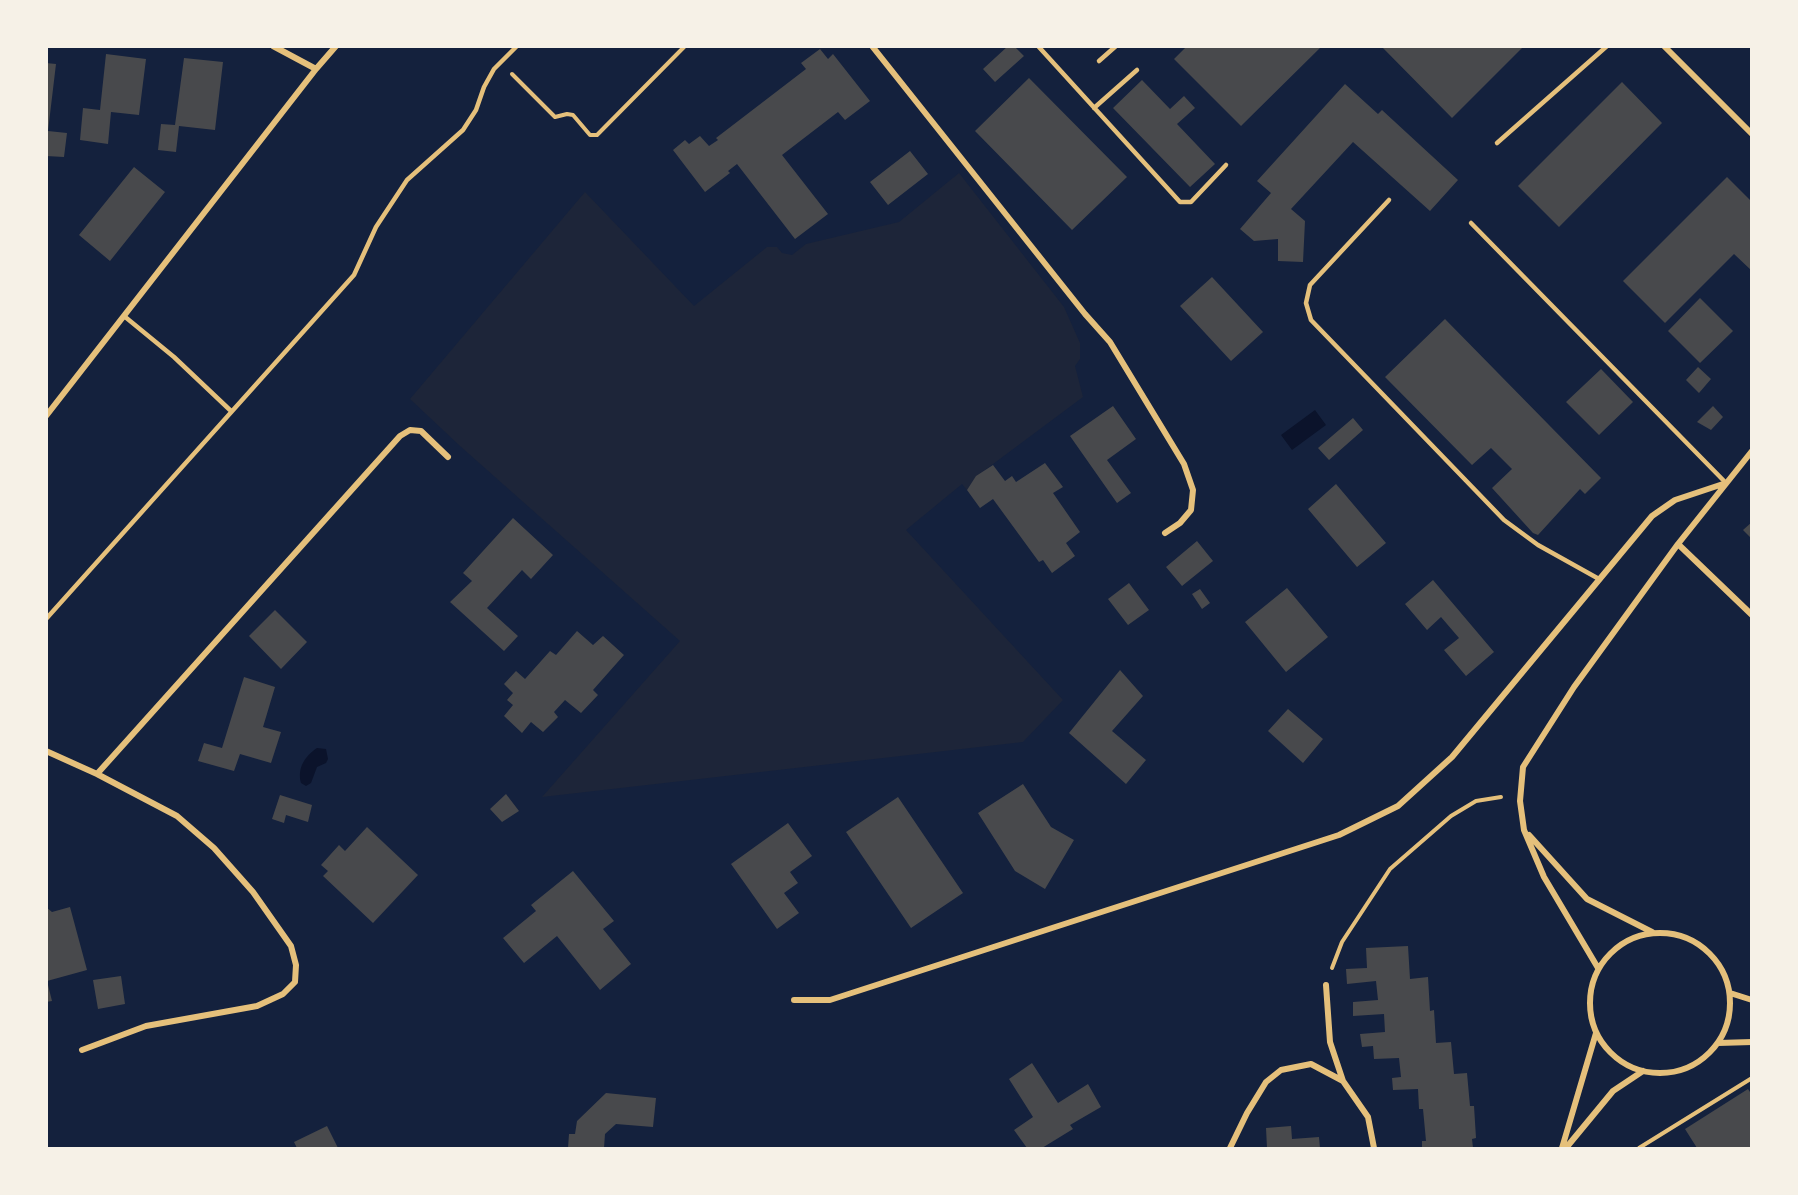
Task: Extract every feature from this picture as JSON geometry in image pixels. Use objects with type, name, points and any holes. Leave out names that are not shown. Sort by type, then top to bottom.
[{"type":"street","points":[[273,46],[316,69]]},
{"type":"street","points":[[46,416],[336,46]]},
{"type":"street","points":[[872,46],[1085,314],[1110,342],[1184,464],[1193,490],[1191,510],[1180,523],[1164,533]]},
{"type":"street","points":[[1664,46],[1752,134]]},
{"type":"street","points":[[97,774],[400,436],[410,430],[421,431],[448,457]]},
{"type":"street","points":[[1598,968],[1544,877],[1524,830],[1520,801],[1523,767],[1574,687],[1678,544],[1752,451]]},
{"type":"street","points":[[794,1000],[830,1000],[1339,835],[1398,806],[1452,757],[1652,516],[1675,500],[1726,483]]},
{"type":"street","points":[[1678,544],[1752,615]]},
{"type":"street","points":[[46,752],[97,774],[177,816],[214,848],[253,892],[291,946],[296,965],[295,982],[283,994],[257,1006],[146,1026],[82,1050]]},
{"type":"street","points":[[1524,830],[1587,899],[1652,932],[1679,934],[1704,947],[1721,967],[1730,993],[1729,1019],[1718,1043],[1698,1062],[1671,1073],[1643,1071],[1615,1058],[1596,1033],[1589,1001],[1598,968],[1620,944],[1652,932]]},
{"type":"street","points":[[1326,985],[1330,1042],[1343,1081],[1368,1117],[1374,1149]]},
{"type":"street","points":[[1730,993],[1752,1000]]},
{"type":"street","points":[[1564,1149],[1596,1033]]},
{"type":"street","points":[[1718,1043],[1752,1042]]},
{"type":"street","points":[[1230,1149],[1247,1113],[1266,1082],[1281,1070],[1311,1064],[1343,1081]]},
{"type":"street","points":[[1564,1149],[1613,1091],[1643,1071]]},
{"type":"lane","points":[[46,619],[354,275],[376,227],[392,201],[407,180],[463,130],[476,110],[484,87],[494,69],[517,46]]},
{"type":"lane","points":[[1038,46],[1180,202],[1191,202],[1226,165]]},
{"type":"lane","points":[[1099,61],[1116,46]]},
{"type":"lane","points":[[1497,143],[1607,46]]},
{"type":"lane","points":[[1094,108],[1137,70]]},
{"type":"lane","points":[[1389,200],[1310,285],[1306,303],[1311,320],[1504,520],[1538,545],[1599,579]]},
{"type":"lane","points":[[1471,223],[1726,483]]},
{"type":"lane","points":[[124,316],[174,357],[231,411]]},
{"type":"path","points":[[501,63],[555,117],[573,115],[590,135],[597,135],[685,46]]},
{"type":"path","points":[[1326,985],[1342,942],[1390,869],[1451,816],[1476,801],[1501,796],[1520,801]]},
{"type":"path","points":[[1639,1149],[1752,1078]]},
{"type":"shaded area","points":[[959,173],[1064,307],[1080,343],[1080,359],[1075,366],[1083,397],[977,476],[967,490],[962,484],[906,530],[1063,700],[1023,742],[542,797],[680,641],[410,399],[585,192],[694,306],[767,247],[777,247],[782,253],[792,255],[806,244],[899,222]]},
{"type":"shaded area","points":[[1315,410],[1326,425],[1292,450],[1281,435]]},
{"type":"shaded area","points":[[317,748],[326,749],[328,759],[326,763],[317,767],[311,783],[306,786],[301,783],[301,767]]},
{"type":"building","points":[[1008,46],[1014,46],[1024,56],[995,82],[983,69]]},
{"type":"building","points":[[1187,46],[1322,46],[1241,126],[1174,59]]},
{"type":"building","points":[[1381,46],[1524,46],[1452,118]]},
{"type":"building","points":[[820,49],[828,59],[833,54],[870,101],[845,120],[838,112],[782,155],[828,214],[795,239],[737,164],[728,171],[730,173],[705,192],[673,150],[685,140],[689,144],[700,136],[709,146],[718,140],[716,138],[806,69],[801,63]]},
{"type":"building","points":[[106,54],[146,59],[139,115],[111,112],[108,144],[80,140],[83,108],[100,110]]},
{"type":"building","points":[[184,58],[223,62],[215,130],[179,126],[176,152],[158,150],[161,124],[175,125]]},
{"type":"building","points":[[46,63],[56,64],[48,131],[67,133],[64,157],[46,156]]},
{"type":"building","points":[[1029,78],[1127,177],[1072,230],[975,131]]},
{"type":"building","points":[[1142,80],[1170,109],[1184,96],[1195,108],[1177,124],[1215,164],[1190,187],[1113,108]]},
{"type":"building","points":[[1622,82],[1662,123],[1559,227],[1518,186]]},
{"type":"building","points":[[1345,84],[1378,114],[1382,110],[1458,180],[1430,211],[1353,142],[1291,209],[1305,221],[1303,262],[1278,261],[1278,239],[1254,241],[1240,229],[1271,193],[1257,181]]},
{"type":"building","points":[[910,151],[928,174],[888,205],[870,182]]},
{"type":"building","points":[[134,167],[165,192],[110,261],[79,235]]},
{"type":"building","points":[[1727,177],[1752,202],[1752,271],[1734,254],[1665,323],[1623,281]]},
{"type":"building","points":[[1212,277],[1263,332],[1231,361],[1180,306]]},
{"type":"building","points":[[1700,298],[1733,331],[1700,363],[1668,331]]},
{"type":"building","points":[[1445,319],[1601,478],[1585,494],[1580,489],[1538,535],[1533,533],[1492,488],[1512,469],[1491,448],[1472,465],[1385,377]]},
{"type":"building","points":[[1698,367],[1711,379],[1699,393],[1686,380]]},
{"type":"building","points":[[1601,369],[1633,402],[1599,435],[1566,402]]},
{"type":"building","points":[[1113,406],[1136,439],[1107,460],[1131,493],[1117,503],[1070,436]]},
{"type":"building","points":[[1713,406],[1723,417],[1711,430],[1697,422]]},
{"type":"building","points":[[1353,418],[1363,430],[1329,460],[1318,448]]},
{"type":"building","points":[[1045,463],[1063,487],[1053,493],[1080,532],[1066,543],[1075,556],[1052,573],[1043,560],[1039,562],[993,499],[980,508],[967,490],[976,476],[993,465],[1005,481],[1012,476],[1016,482]]},
{"type":"building","points":[[1336,484],[1386,543],[1357,567],[1308,509]]},
{"type":"building","points":[[513,518],[553,555],[531,579],[522,570],[487,608],[518,636],[504,651],[450,602],[472,581],[463,573]]},
{"type":"building","points":[[1752,522],[1752,539],[1743,530]]},
{"type":"building","points":[[1197,541],[1213,561],[1182,586],[1166,567]]},
{"type":"building","points":[[1433,580],[1494,652],[1466,676],[1444,650],[1459,638],[1441,617],[1427,630],[1405,604]]},
{"type":"building","points":[[1129,583],[1149,610],[1128,625],[1108,599]]},
{"type":"building","points":[[1287,588],[1328,637],[1286,672],[1245,622]]},
{"type":"building","points":[[1200,589],[1210,603],[1202,609],[1192,594]]},
{"type":"building","points":[[275,610],[307,642],[281,669],[249,636]]},
{"type":"building","points":[[577,631],[593,645],[603,636],[624,655],[593,690],[598,695],[581,713],[565,700],[554,712],[558,717],[543,732],[531,722],[522,733],[504,716],[513,705],[507,700],[513,693],[504,684],[516,671],[525,679],[550,651],[556,655]]},
{"type":"building","points":[[1120,670],[1143,696],[1112,731],[1146,760],[1126,784],[1069,733]]},
{"type":"building","points":[[244,677],[275,687],[263,727],[281,732],[271,763],[240,754],[234,771],[198,761],[204,743],[222,748]]},
{"type":"building","points":[[1288,709],[1323,739],[1303,763],[1268,731]]},
{"type":"building","points":[[1023,784],[1051,827],[1074,840],[1045,889],[1015,871],[978,813]]},
{"type":"building","points":[[506,794],[519,811],[502,822],[490,809]]},
{"type":"building","points":[[280,795],[312,805],[308,822],[286,815],[284,823],[272,819]]},
{"type":"building","points":[[898,797],[963,893],[911,928],[846,832]]},
{"type":"building","points":[[788,823],[812,856],[790,872],[798,883],[784,893],[799,913],[777,929],[731,864]]},
{"type":"building","points":[[367,827],[418,875],[373,923],[323,876],[328,871],[321,865],[339,845],[345,851]]},
{"type":"building","points":[[573,871],[614,921],[603,929],[631,964],[600,990],[557,936],[524,963],[503,938],[536,911],[531,905]]},
{"type":"building","points":[[46,907],[52,912],[70,907],[87,970],[47,981],[52,1001],[46,1002]]},
{"type":"building","points":[[1408,946],[1410,979],[1428,977],[1430,1011],[1434,1010],[1436,1043],[1451,1042],[1454,1074],[1467,1073],[1470,1106],[1474,1106],[1476,1138],[1472,1139],[1473,1148],[1422,1148],[1422,1141],[1426,1141],[1423,1109],[1419,1109],[1418,1089],[1393,1090],[1392,1078],[1401,1077],[1399,1058],[1374,1059],[1373,1046],[1362,1047],[1360,1034],[1385,1032],[1384,1014],[1353,1016],[1353,1002],[1378,1000],[1376,981],[1347,984],[1346,969],[1367,968],[1366,948]]},
{"type":"building","points":[[121,976],[125,1004],[98,1009],[93,980]]},
{"type":"building","points":[[1032,1063],[1058,1103],[1088,1084],[1101,1107],[1070,1125],[1073,1129],[1042,1148],[1027,1148],[1014,1130],[1033,1117],[1009,1079]]},
{"type":"building","points":[[1748,1089],[1752,1095],[1752,1148],[1697,1148],[1685,1129]]},
{"type":"building","points":[[606,1093],[656,1098],[653,1127],[616,1124],[605,1134],[604,1148],[568,1148],[569,1134],[575,1134],[577,1121]]},
{"type":"building","points":[[327,1126],[338,1148],[297,1148],[294,1142]]},
{"type":"building","points":[[1291,1126],[1292,1139],[1319,1137],[1320,1148],[1267,1148],[1266,1128]]}]
